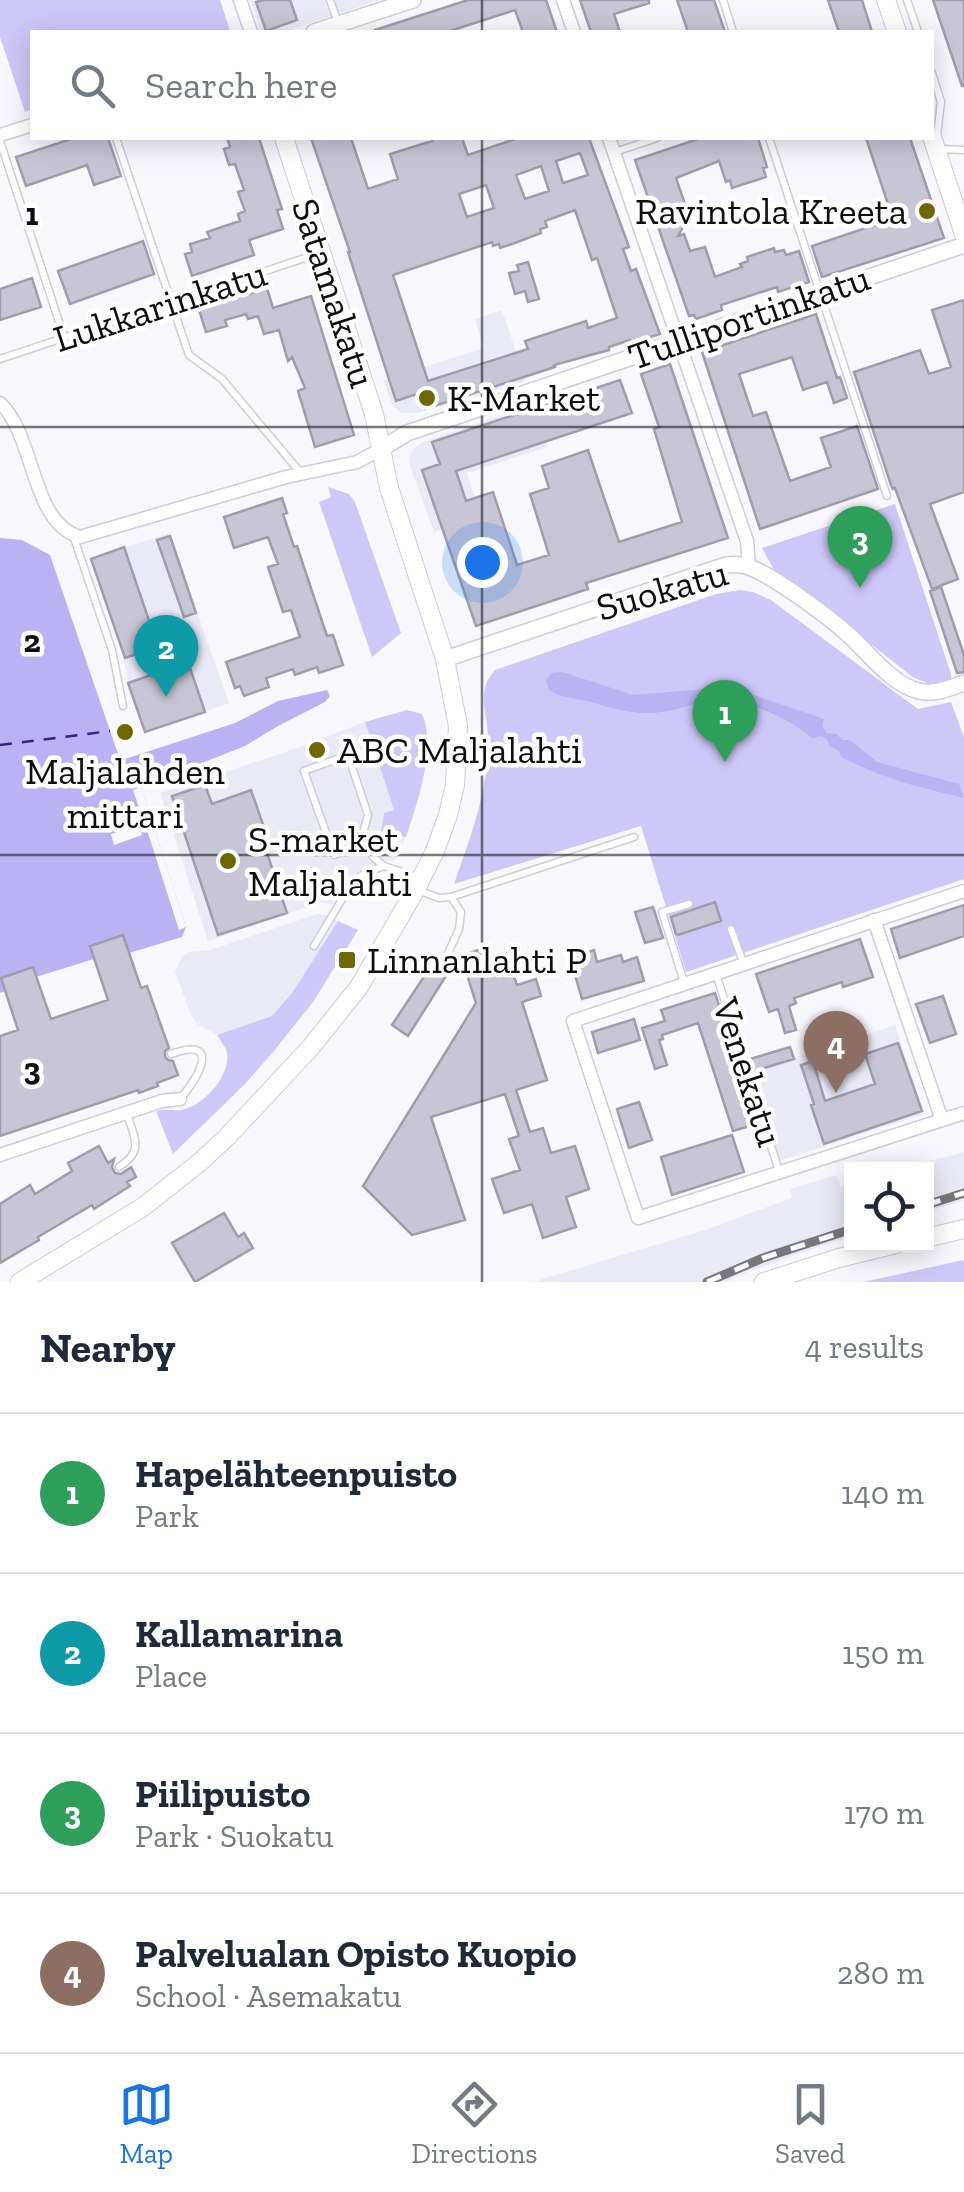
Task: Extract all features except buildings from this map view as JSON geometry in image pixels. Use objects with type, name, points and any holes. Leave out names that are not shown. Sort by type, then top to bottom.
[{"type":"main road","points":[[886,0],[895,30]]},
{"type":"main road","name":"Satamakatu","points":[[20,1282],[143,1208],[227,1138],[311,1047],[359,987],[419,884],[448,815],[455,785],[458,726],[444,659],[388,488],[374,414],[285,140]]},
{"type":"main road","points":[[934,143],[964,234]]},
{"type":"main road","points":[[934,1236],[964,1229]]},
{"type":"main road","points":[[764,1282],[863,1252]]},
{"type":"street","points":[[240,0],[250,30]]},
{"type":"street","points":[[320,30],[412,0]]},
{"type":"street","points":[[563,0],[573,30]]},
{"type":"street","points":[[0,138],[30,126]]},
{"type":"street","points":[[610,140],[747,542],[748,566]]},
{"type":"street","name":"Tulliportinkatu","points":[[76,536],[301,473],[357,462],[407,432],[964,245]]},
{"type":"street","points":[[0,403],[10,412],[48,510],[64,530],[76,536]]},
{"type":"street","name":"Suokatu","points":[[444,659],[726,565],[748,566],[848,635],[896,679],[914,690],[936,692],[964,683]]},
{"type":"street","points":[[964,891],[573,1020],[638,1218],[964,1112]]},
{"type":"street","points":[[874,920],[942,1120]]},
{"type":"street","points":[[0,1155],[162,1100],[180,1099]]},
{"type":"lane","points":[[330,0],[338,24]]},
{"type":"lane","points":[[722,0],[733,30]]},
{"type":"lane","points":[[908,0],[917,30]]},
{"type":"lane","points":[[934,79],[941,102],[934,143],[964,150]]},
{"type":"lane","points":[[0,138],[64,337]]},
{"type":"lane","points":[[117,140],[189,356],[222,379],[301,473]]},
{"type":"lane","points":[[614,152],[651,140]]},
{"type":"lane","points":[[770,140],[888,496]]},
{"type":"lane","name":"Lukkarinkatu","points":[[0,359],[320,253]]},
{"type":"lane","points":[[76,536],[112,650],[123,706]]},
{"type":"lane","points":[[363,844],[334,855],[304,771],[348,755],[368,816],[363,844],[384,866],[439,898],[634,838]]},
{"type":"lane","points":[[314,946],[353,881],[384,866]]},
{"type":"lane","points":[[445,960],[461,921],[461,912],[451,897]]},
{"type":"lane","points":[[685,983],[662,912],[689,904]]},
{"type":"lane","points":[[731,929],[744,963]]},
{"type":"lane","name":"Venekatu","points":[[716,972],[780,1172]]},
{"type":"lane","points":[[171,1054],[190,1049],[202,1056],[203,1067],[180,1099]]},
{"type":"lane","points":[[118,1167],[136,1150],[127,1113]]},
{"type":"shaded area","points":[[0,0],[220,0],[230,30],[30,30],[30,110],[25,112],[0,37]]},
{"type":"shaded area","points":[[250,0],[380,0],[289,30],[260,30]]},
{"type":"shaded area","points":[[502,310],[526,381],[417,413],[401,413],[392,404],[383,380],[484,348],[475,319]]},
{"type":"shaded area","points":[[533,405],[548,447],[467,473],[481,517],[434,532],[410,466],[413,450],[422,442]]},
{"type":"shaded area","points":[[328,487],[349,494],[355,502],[401,633],[372,657],[319,502],[331,497]]},
{"type":"shaded area","points":[[895,504],[951,674],[951,679],[933,685],[914,678],[777,575],[762,548]]},
{"type":"shaded area","points":[[169,533],[229,703],[145,732],[91,559]]},
{"type":"shaded area","points":[[0,538],[22,540],[50,555],[118,754],[125,759],[235,723],[278,701],[327,690],[330,696],[245,746],[141,787],[186,927],[182,937],[129,953],[122,935],[90,946],[94,959],[36,977],[1,978],[5,991],[0,993]]},
{"type":"shaded area","points":[[740,590],[771,600],[918,709],[951,702],[964,737],[964,879],[686,972],[641,826],[454,884],[482,794],[488,757],[484,693],[495,670],[716,594]]},
{"type":"shaded area","points":[[562,672],[633,695],[739,690],[824,719],[822,726],[827,733],[850,740],[877,762],[959,784],[964,798],[901,782],[856,764],[841,757],[826,738],[813,739],[762,709],[718,702],[656,713],[625,711],[549,690],[546,680],[551,673]]},
{"type":"shaded area","points":[[407,710],[422,714],[427,742],[424,776],[406,837],[381,832],[384,813],[394,810],[365,722]]},
{"type":"shaded area","points":[[365,722],[394,810],[381,831],[406,837],[396,860],[364,867],[354,874],[332,905],[322,902],[208,941],[160,793]]},
{"type":"shaded area","points":[[317,914],[338,921],[292,993],[272,1016],[217,1035],[197,1024],[175,971],[182,957]]},
{"type":"shaded area","points":[[338,921],[358,930],[313,1002],[244,1085],[173,1154],[156,1111],[189,1108],[215,1088],[227,1059],[217,1035],[272,1016],[292,993]]},
{"type":"shaded area","points":[[895,1025],[924,1114],[776,1162],[748,1073]]},
{"type":"shaded area","points":[[964,1152],[964,1200],[934,1210],[934,1162],[928,1162]]},
{"type":"shaded area","points":[[836,1175],[844,1185],[844,1238],[726,1282],[533,1282],[705,1230],[792,1198],[790,1189]]},
{"type":"shaded area","points":[[964,1260],[964,1282],[863,1282]]},
{"type":"pier","points":[[141,787],[186,927],[179,930],[147,830],[114,845],[111,834],[145,825],[133,790]]},
{"type":"ferry route","points":[[0,745],[110,731]]},
{"type":"railway","points":[[934,1202],[964,1193]]},
{"type":"railway","points":[[707,1282],[763,1258],[844,1232]]},
{"type":"place","name":"Ravintola Kreeta","points":[[927,211]]},
{"type":"place","name":"K-Market","points":[[427,398]]},
{"type":"place","name":"Piilipuisto","points":[[860,588]]},
{"type":"place","name":"Kallamarina","points":[[166,697]]},
{"type":"place","name":"Maljalahden mittari","points":[[125,732]]},
{"type":"place","name":"ABC Maljalahti","points":[[317,750]]},
{"type":"place","name":"Hapelähteenpuisto","points":[[725,762]]},
{"type":"place","name":"S-market Maljalahti","points":[[228,861]]},
{"type":"place","name":"Linnanlahti P","points":[[347,960]]},
{"type":"place","name":"Palvelualan Opisto Kuopio","points":[[836,1093]]}]
